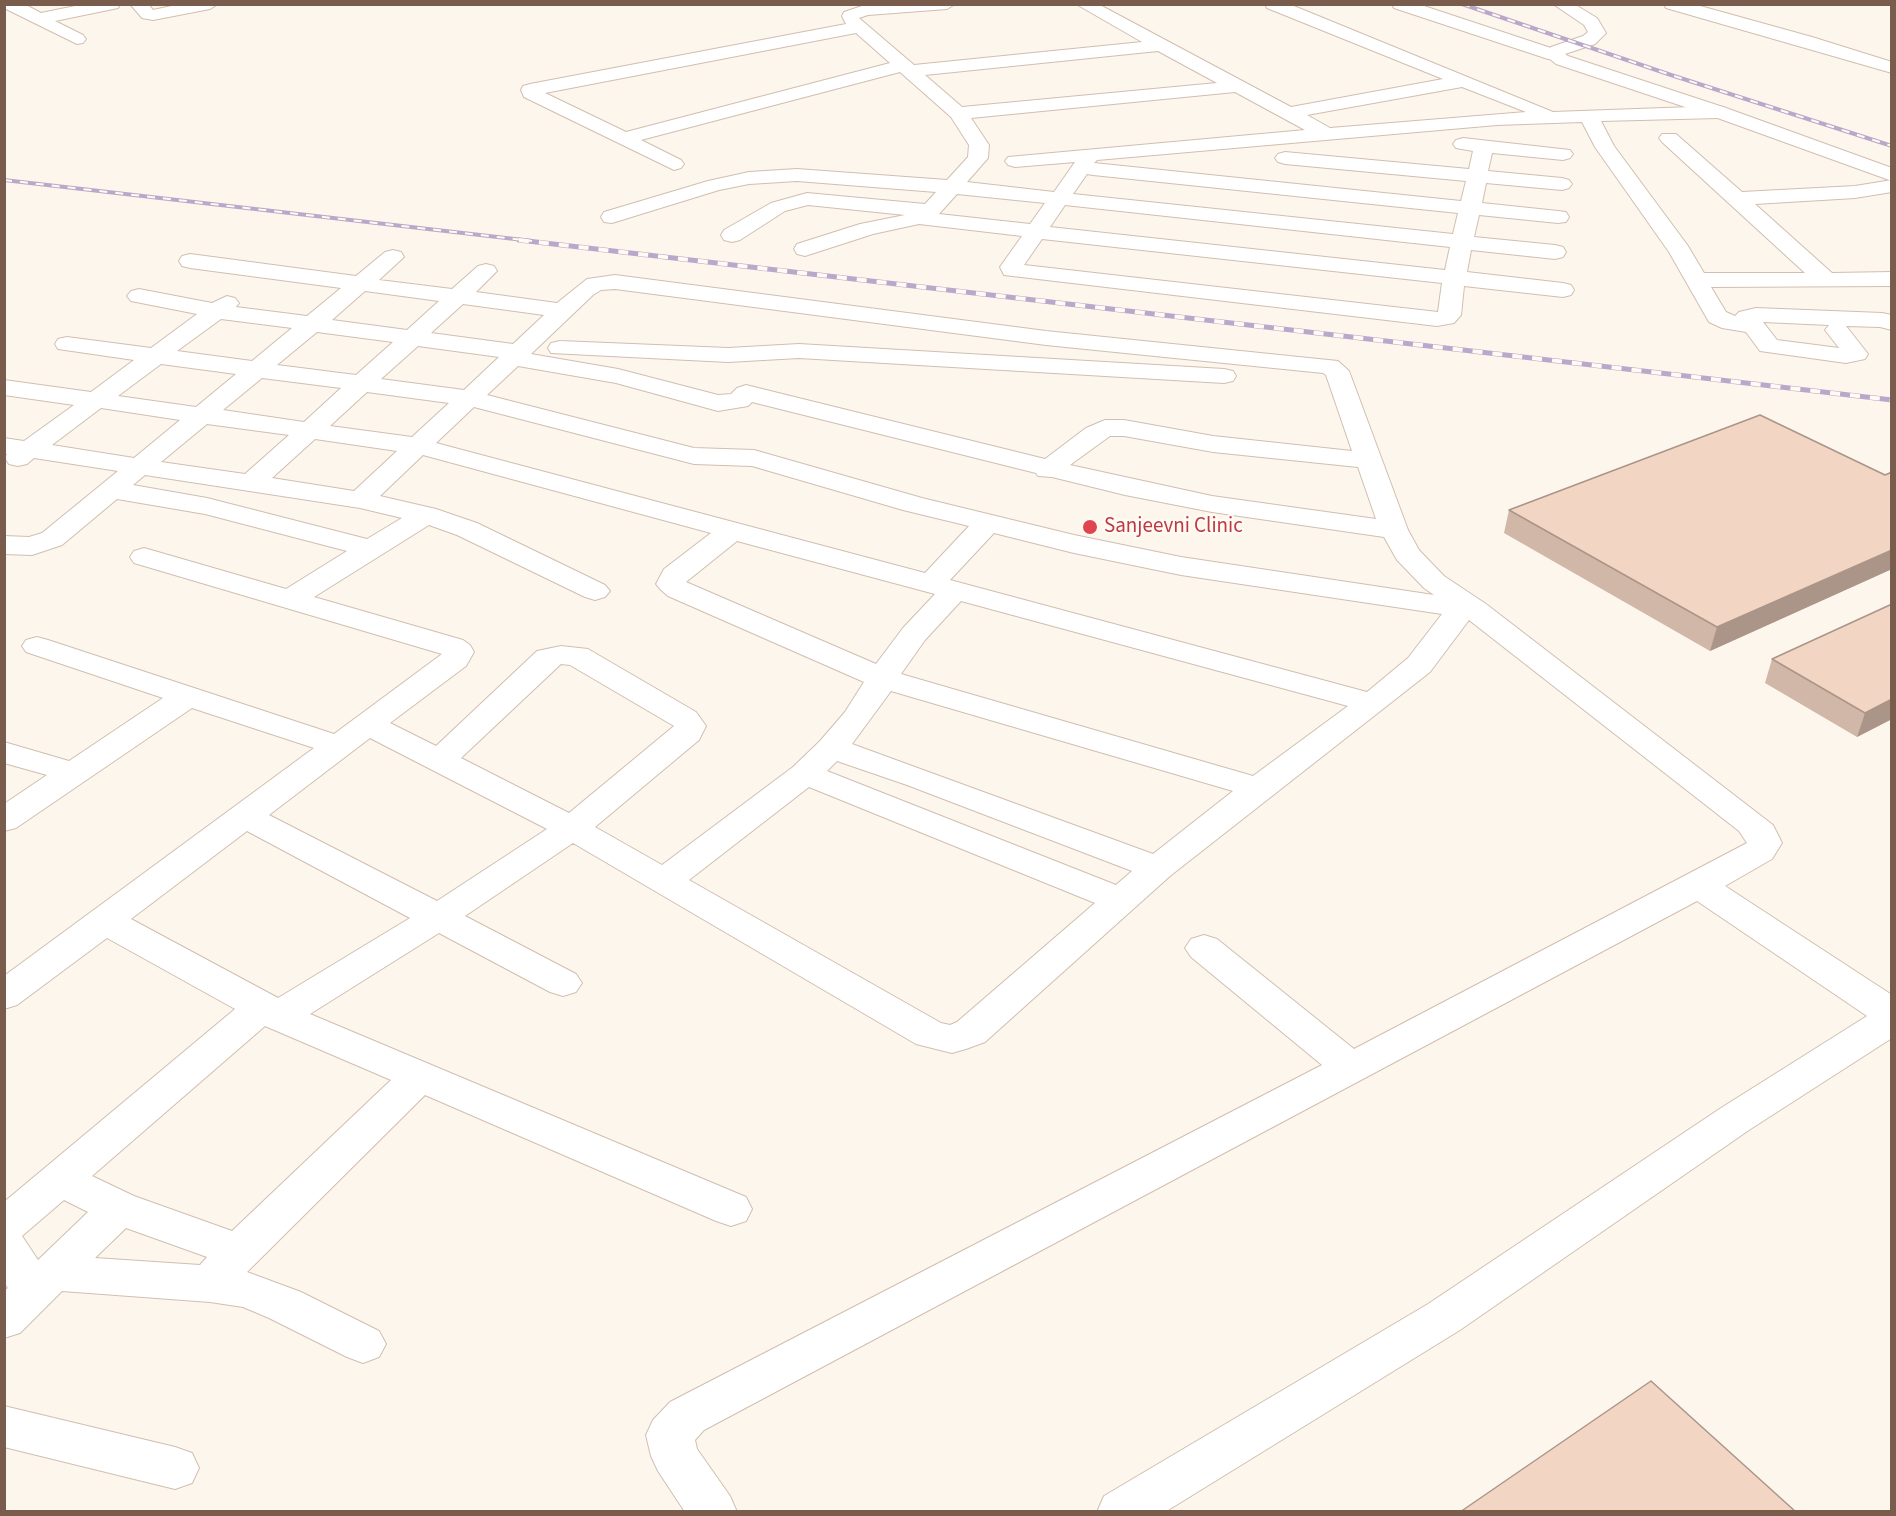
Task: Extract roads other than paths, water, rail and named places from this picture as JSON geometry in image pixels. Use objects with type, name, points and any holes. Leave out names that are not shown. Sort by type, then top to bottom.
[{"type":"street","points":[[10,4],[77,39]]},
{"type":"street","points":[[39,19],[112,4]]},
{"type":"street","points":[[138,4],[148,14],[153,15],[210,4]]},
{"type":"street","points":[[674,164],[531,93],[530,90],[861,18],[947,4]]},
{"type":"street","points":[[1084,4],[1329,135]]},
{"type":"street","points":[[1273,4],[1551,116]]},
{"type":"street","points":[[1400,4],[1719,112],[1892,175]]},
{"type":"street","points":[[1554,55],[1557,51],[1589,40],[1597,33],[1591,22],[1561,4]]},
{"type":"street","points":[[1672,4],[1806,41],[1892,68]]},
{"type":"street","points":[[805,249],[895,222],[927,215],[978,158],[979,145],[958,113],[907,68],[861,18]]},
{"type":"street","points":[[626,90],[861,18]]},
{"type":"street","points":[[623,139],[907,68],[1163,45]]},
{"type":"street","points":[[1288,113],[1465,81]]},
{"type":"street","points":[[958,113],[1239,86]]},
{"type":"street","points":[[1386,95],[1431,124]]},
{"type":"street","points":[[558,106],[580,101]]},
{"type":"street","points":[[1324,106],[1363,131]]},
{"type":"street","points":[[1387,133],[1431,124],[1551,116],[1719,112]]},
{"type":"street","points":[[1588,115],[1605,147],[1680,251],[1717,317],[1730,322],[1752,325]]},
{"type":"street","points":[[1288,148],[1329,135],[1363,131],[1563,154]]},
{"type":"street","points":[[1352,309],[1357,231],[1387,133]]},
{"type":"street","points":[[1669,138],[1828,281]]},
{"type":"street","points":[[1484,146],[1477,176],[1454,278],[1449,315],[1446,318],[1437,319],[1118,283],[1012,270],[1011,267],[1085,162],[1194,146],[1288,148],[1376,166],[1477,176],[1562,184]]},
{"type":"street","points":[[1118,283],[1194,146]]},
{"type":"street","points":[[1232,296],[1288,148]]},
{"type":"street","points":[[978,158],[1085,162],[1176,178],[1558,217]]},
{"type":"street","points":[[612,218],[715,184],[797,175],[952,187],[1555,252]]},
{"type":"street","points":[[1737,198],[1855,192],[1892,186]]},
{"type":"street","points":[[732,235],[778,207],[807,199],[1036,232],[1563,290]]},
{"type":"street","points":[[4,545],[32,546],[52,539],[393,257]]},
{"type":"street","points":[[190,261],[563,311]]},
{"type":"street","points":[[250,484],[486,271]]},
{"type":"street","points":[[4,467],[17,448],[96,400],[270,272]]},
{"type":"street","points":[[1698,280],[1892,279]]},
{"type":"street","points":[[360,500],[595,284],[615,282],[866,317],[1046,338],[1329,366],[1337,371],[1394,530],[1407,554],[1434,582],[1751,823],[1761,833],[1765,843],[1760,851],[1699,885],[687,1416],[670,1435],[675,1456],[713,1512]]},
{"type":"street","points":[[139,296],[217,311],[519,352],[717,403],[739,401],[773,352]]},
{"type":"street","points":[[1837,330],[1856,354],[1846,356],[1775,348],[1766,344],[1747,317],[1756,315],[1892,322]]},
{"type":"street","points":[[67,344],[469,398],[694,456],[754,458],[988,523],[1181,566],[1469,609]]},
{"type":"street","points":[[519,352],[728,355],[773,352],[1340,381]]},
{"type":"street","points":[[4,387],[418,446],[1373,703]]},
{"type":"street","points":[[746,393],[1125,488],[1212,504],[1394,530]]},
{"type":"street","points":[[1047,470],[1106,428],[1124,428],[1213,444],[1369,460]]},
{"type":"street","points":[[17,448],[360,500],[426,515],[467,529],[595,591]]},
{"type":"street","points":[[112,490],[207,506],[371,549]]},
{"type":"street","points":[[288,600],[426,515]]},
{"type":"street","points":[[664,881],[805,774],[832,748],[856,719],[988,523]]},
{"type":"street","points":[[732,531],[674,576],[671,584],[678,590],[882,678],[1258,788]]},
{"type":"street","points":[[4,996],[455,659],[459,652],[452,646],[144,557]]},
{"type":"street","points":[[369,724],[572,828],[930,1034],[952,1039],[971,1032],[1157,868],[1258,788],[1373,703],[1419,665],[1469,609]]},
{"type":"street","points":[[37,646],[339,746]]},
{"type":"street","points":[[4,1227],[271,1011],[438,916],[572,828],[688,733],[690,726],[685,719],[577,656],[561,655],[548,658],[440,760]]},
{"type":"street","points":[[4,820],[188,696]]},
{"type":"street","points":[[832,748],[919,778],[1157,868]]},
{"type":"street","points":[[4,752],[75,773]]},
{"type":"street","points":[[805,774],[1120,900]]},
{"type":"street","points":[[245,816],[563,983]]},
{"type":"street","points":[[1699,885],[1892,1014]]},
{"type":"street","points":[[105,921],[271,1011],[731,1209]]},
{"type":"street","points":[[1204,948],[1350,1067]]},
{"type":"street","points":[[1121,1512],[1444,1317],[1735,1119],[1892,1020]]},
{"type":"street","points":[[210,1284],[239,1251],[420,1076]]},
{"type":"street","points":[[60,1180],[119,1208],[239,1251]]},
{"type":"street","points":[[30,1295],[119,1208]]},
{"type":"street","points":[[4,1244],[30,1295]]},
{"type":"street","points":[[30,1295],[210,1284],[247,1290],[285,1305],[363,1344]]},
{"type":"street","points":[[4,1426],[176,1467]]},
{"type":"railway","points":[[1462,4],[1671,75],[1892,146]]},
{"type":"railway","points":[[4,180],[532,241]]},
{"type":"railway","points":[[519,240],[1892,400]]},
{"type":"place","name":"Sanjeevni Clinic","points":[[1090,527]]}]
